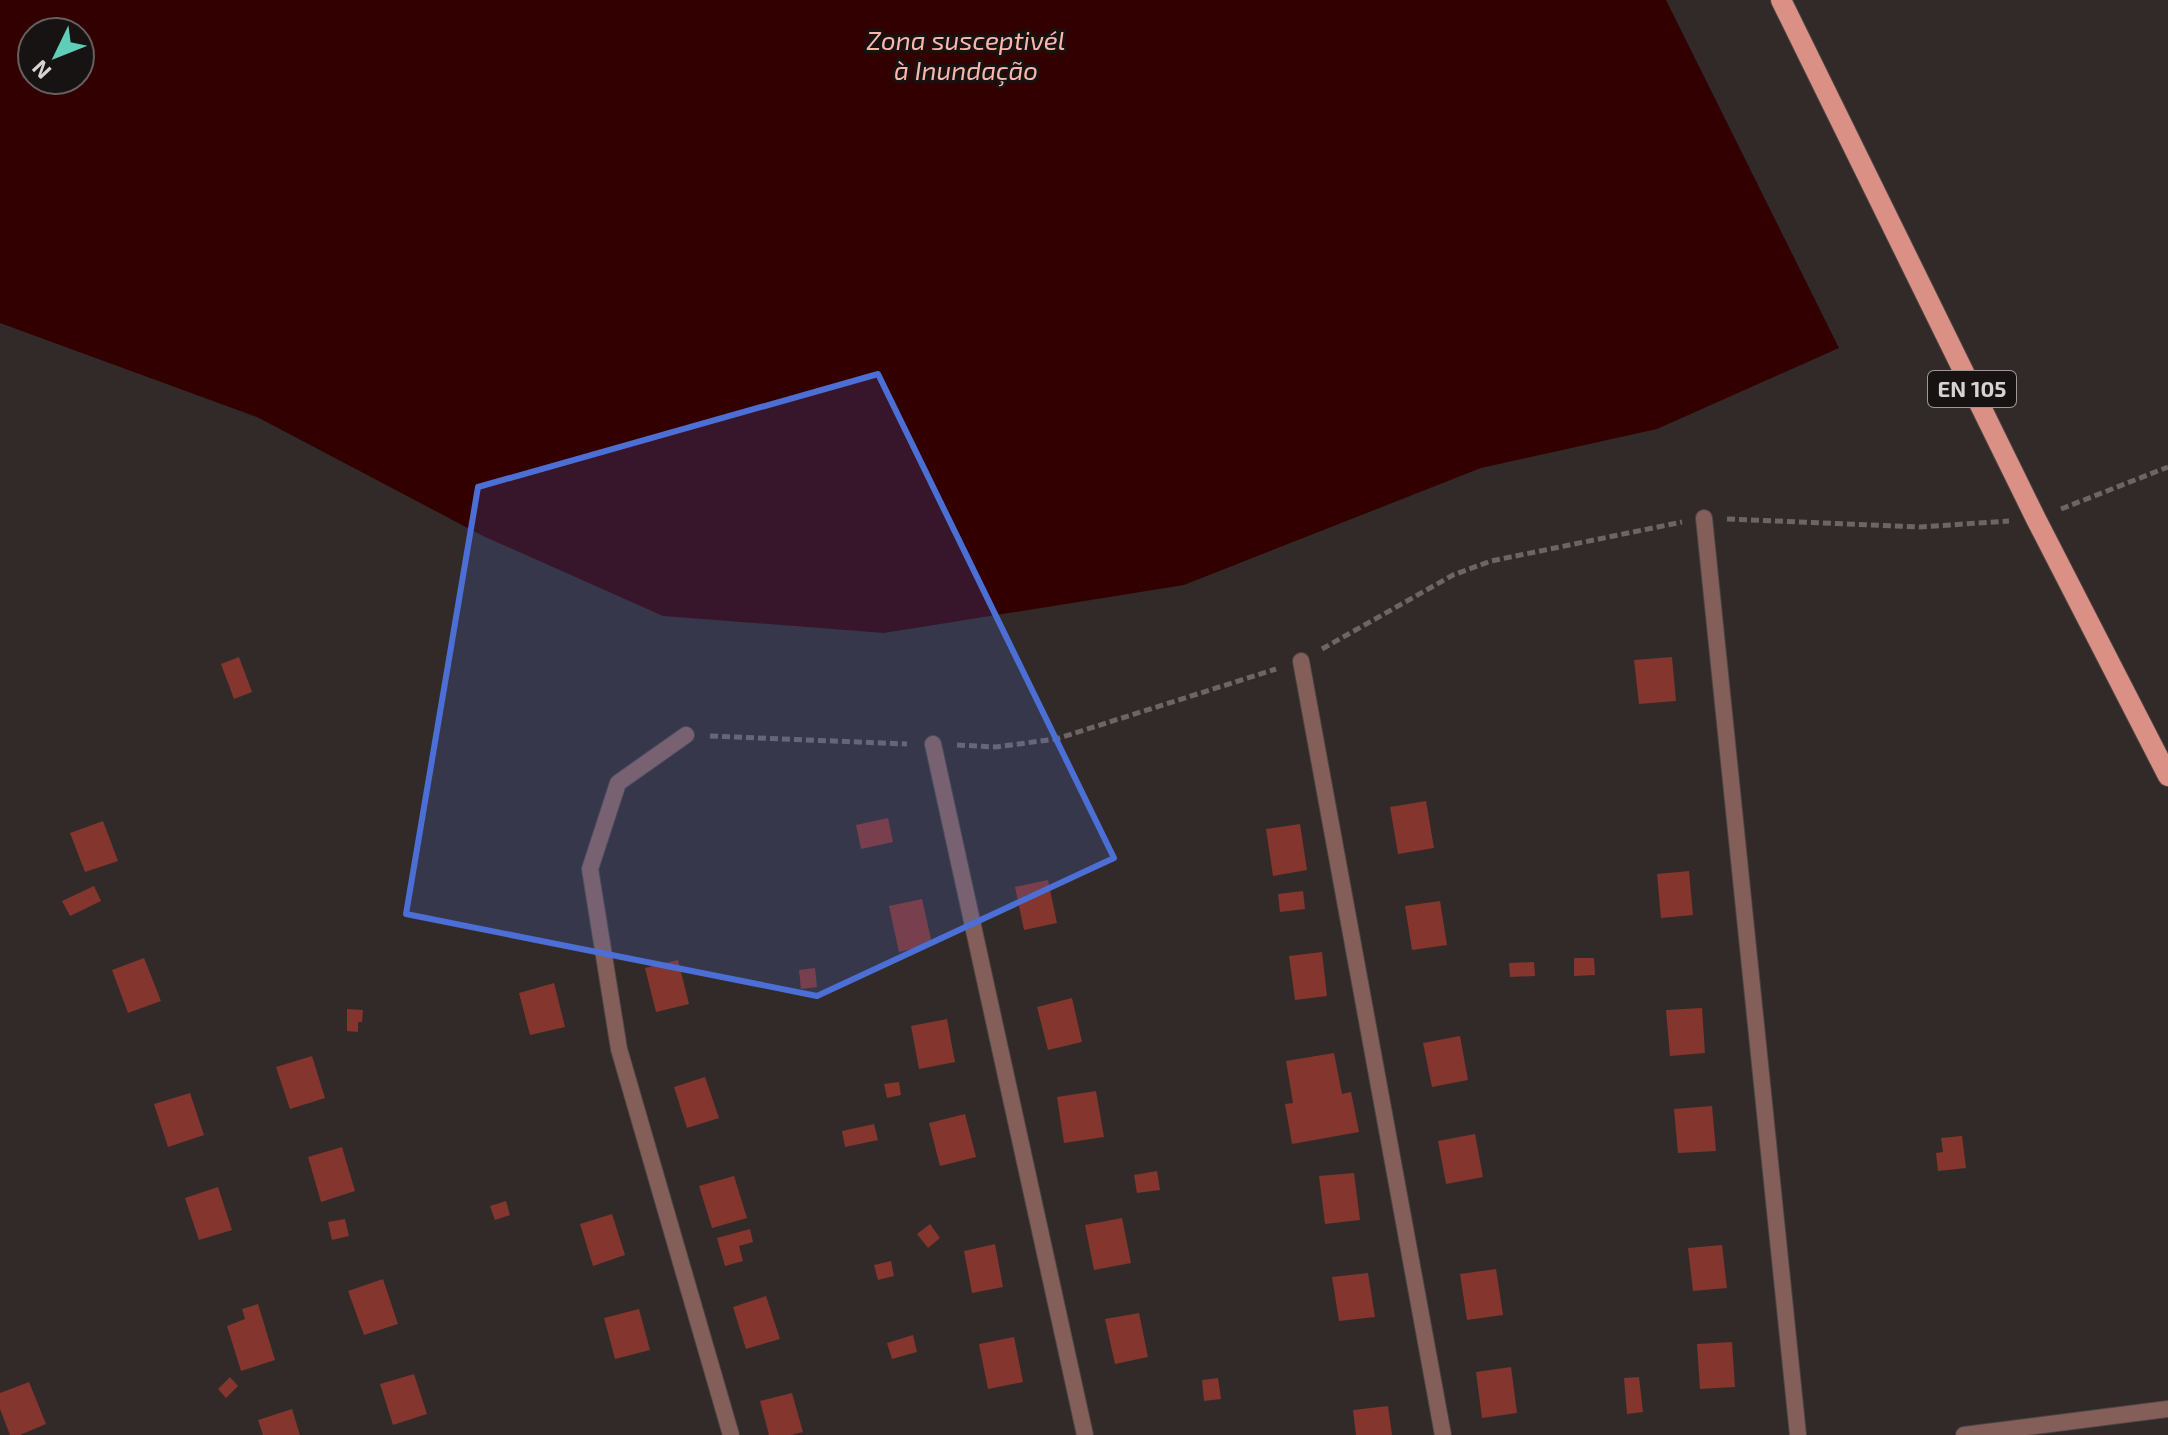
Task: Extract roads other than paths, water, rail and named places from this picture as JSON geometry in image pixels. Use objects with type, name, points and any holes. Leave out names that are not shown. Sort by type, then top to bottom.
[{"type":"main road","name":"EN 105","points":[[1781,0],[2036,519],[2168,776]]},
{"type":"lane","points":[[1704,518],[1798,1435]]},
{"type":"lane","points":[[1301,661],[1443,1435]]},
{"type":"lane","points":[[686,735],[618,783],[590,869],[619,1049],[731,1435]]},
{"type":"lane","points":[[933,744],[1085,1435]]},
{"type":"lane","points":[[1964,1435],[2168,1409]]},
{"type":"water","name":"Zona susceptivél à Inundação","points":[[0,0],[1666,0],[1839,348],[1657,429],[1481,468],[1184,585],[884,633],[663,616],[483,536],[257,417],[0,323]]}]
